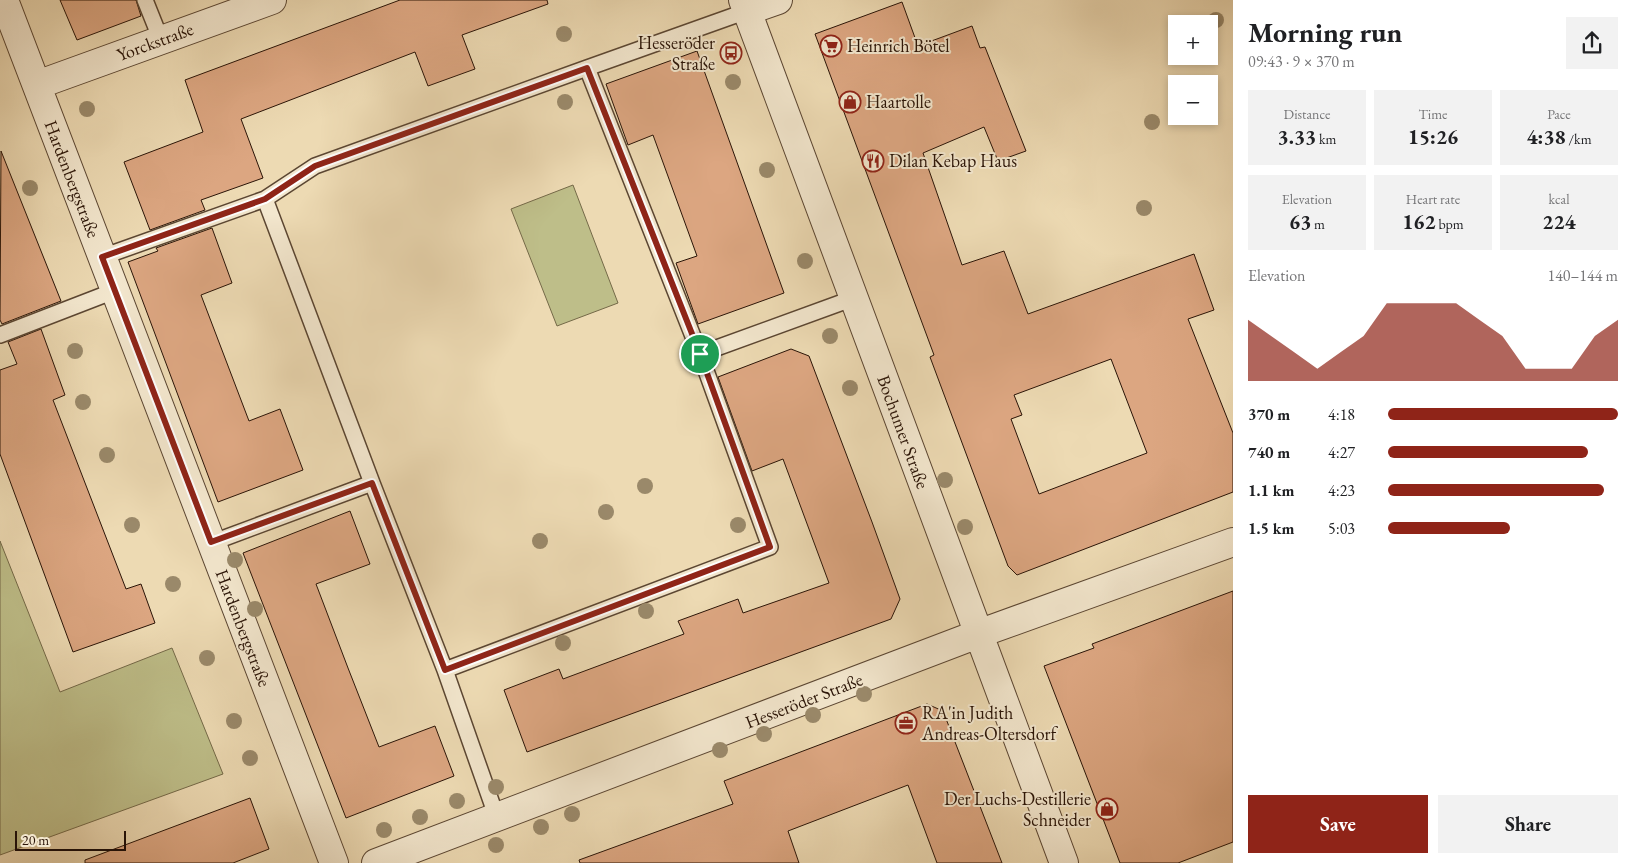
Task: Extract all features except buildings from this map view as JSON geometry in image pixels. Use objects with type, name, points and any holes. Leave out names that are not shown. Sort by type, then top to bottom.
[{"type":"street","name":"Hardenbergstraße","points":[[4,0],[334,863]]},
{"type":"street","name":"Yorckstraße","points":[[37,85],[272,0]]},
{"type":"street","points":[[745,6],[778,0]]},
{"type":"street","name":"Bochumer Straße","points":[[745,6],[1064,863]]},
{"type":"street","name":"Hesseröder Straße","points":[[376,863],[978,634],[1233,542]]},
{"type":"lane","points":[[145,0],[161,40]]},
{"type":"lane","points":[[102,257],[265,199],[315,166],[587,68],[745,6]]},
{"type":"lane","points":[[445,670],[770,547],[700,354],[587,68]]},
{"type":"lane","points":[[265,199],[445,670],[497,818]]},
{"type":"lane","points":[[0,334],[114,291]]},
{"type":"lane","points":[[700,354],[854,298]]},
{"type":"lane","points":[[211,542],[372,483]]},
{"type":"green space","points":[[573,185],[618,303],[557,326],[511,209]]},
{"type":"green space","points":[[0,541],[60,692],[172,648],[223,774],[0,855]]},
{"type":"place","name":"Heinrich Bötel","points":[[831,46]]},
{"type":"place","name":"Hesseröder Straße","points":[[731,53]]},
{"type":"place","name":"Haartolle","points":[[850,102]]},
{"type":"place","name":"Dilan Kebap Haus","points":[[873,161]]},
{"type":"place","name":"RA'in Judith Andreas-Oltersdorf","points":[[906,723]]},
{"type":"place","name":"Der Luchs-Destillerie Schneider","points":[[1107,809]]},
{"type":"route","points":[[587,68],[700,354],[770,547],[445,670],[372,483],[211,542],[102,257],[265,199],[315,166],[587,68]]}]
